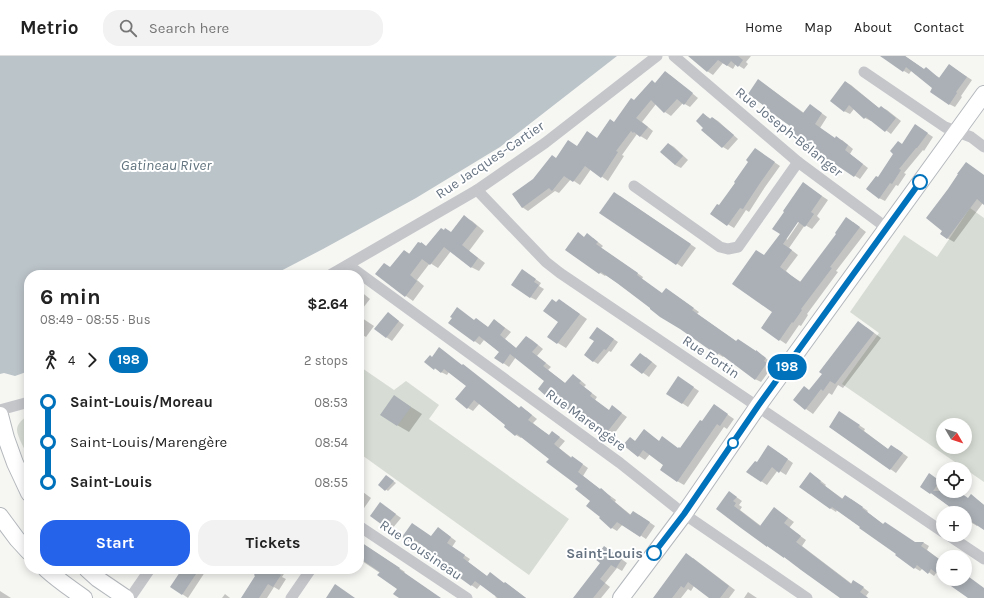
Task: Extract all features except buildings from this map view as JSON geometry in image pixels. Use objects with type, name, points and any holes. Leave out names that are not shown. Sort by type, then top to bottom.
[{"type":"main road","points":[[621,598],[684,514],[758,406],[984,94]]},
{"type":"main road","points":[[0,415],[6,438],[24,482]]},
{"type":"main road","points":[[0,516],[24,547]]},
{"type":"main road","points":[[52,574],[84,598]]},
{"type":"main road","points":[[92,574],[126,598]]},
{"type":"street","name":"Rue Jacques-Cartier","points":[[339,270],[477,190],[545,143],[657,56]]},
{"type":"street","name":"Rue Joseph-Bélanger","points":[[674,56],[798,162],[887,228]]},
{"type":"street","points":[[864,72],[945,127],[970,137],[984,147]]},
{"type":"street","points":[[634,186],[720,247],[728,249],[738,247],[798,162]]},
{"type":"street","name":"Rue Fortin","points":[[477,190],[546,262],[560,273],[936,527]]},
{"type":"street","name":"Rue Marengère","points":[[348,265],[354,270]]},
{"type":"street","name":"Rue Marengère","points":[[364,277],[620,463],[684,514],[807,598]]},
{"type":"street","points":[[0,410],[24,403]]},
{"type":"street","name":"Rue Cousineau","points":[[364,529],[467,598]]},
{"type":"street","points":[[958,542],[984,559]]},
{"type":"street","points":[[130,598],[147,574]]},
{"type":"street","points":[[291,598],[308,574]]},
{"type":"shaded area","points":[[970,208],[984,218],[984,482],[972,474],[972,462],[955,462],[943,454],[972,454],[972,418],[936,418],[936,449],[842,384],[879,333],[850,312],[904,235],[937,257]]},
{"type":"shaded area","points":[[364,369],[394,390],[406,381],[439,405],[429,419],[569,519],[529,575],[364,457]]},
{"type":"shaded area","points":[[24,419],[24,448],[17,433],[17,428]]},
{"type":"water","name":"Gatineau River","points":[[0,56],[617,56],[500,147],[416,198],[283,270],[24,270],[24,373],[15,376],[4,373],[0,374]]},
{"type":"bus line","name":"198","points":[[654,553],[684,514],[758,406],[920,182]]},
{"type":"place","name":"Saint-Louis","points":[[654,553]]}]
